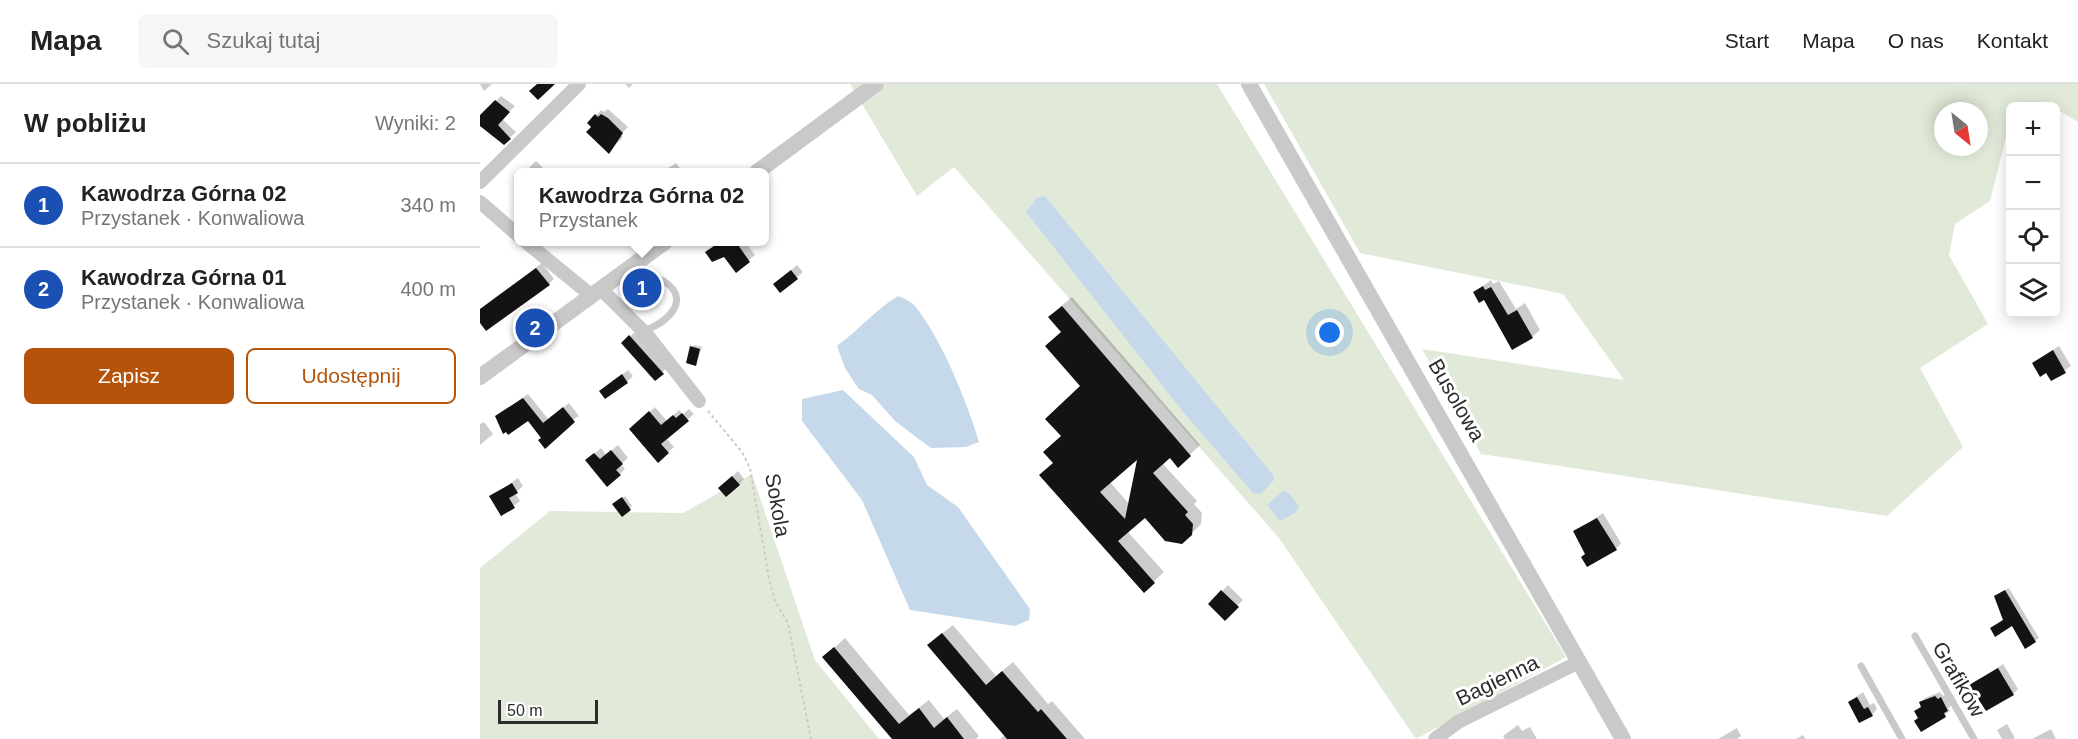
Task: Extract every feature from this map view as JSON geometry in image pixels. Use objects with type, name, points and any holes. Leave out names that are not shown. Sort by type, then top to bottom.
[{"type":"street","points":[[480,182],[579,84]]},
{"type":"street","points":[[762,168],[876,84]]},
{"type":"street","name":"Busolowa","points":[[1249,84],[1623,739]]},
{"type":"street","points":[[480,202],[514,232]]},
{"type":"street","points":[[531,246],[644,331],[699,401]]},
{"type":"street","points":[[480,377],[660,246]]},
{"type":"street","name":"Bagienna","points":[[1435,739],[1458,722],[1579,662]]},
{"type":"lane","points":[[626,271],[656,277],[667,283],[674,292],[676,303],[671,315],[660,326],[644,331]]},
{"type":"lane","name":"Grafików","points":[[1916,636],[1974,739]]},
{"type":"lane","points":[[1861,666],[1902,739]]},
{"type":"path","name":"Sokola","points":[[699,401],[742,452],[750,468],[769,579],[776,601],[788,623],[811,739]]},
{"type":"green space","points":[[850,84],[1217,84],[1566,657],[1416,739],[1279,538],[954,167],[917,196]]},
{"type":"green space","points":[[1264,84],[2078,84],[2078,122],[2060,111],[2060,102],[2006,102],[2006,137],[1990,201],[1955,224],[1949,255],[1988,324],[1920,368],[1963,447],[1887,516],[1481,454],[1422,349],[1624,380],[1563,294],[1360,253]]},
{"type":"green space","points":[[752,474],[815,660],[879,739],[480,739],[480,568],[550,511],[683,513]]},
{"type":"water","points":[[1045,196],[1274,476],[1274,480],[1261,494],[1253,493],[1184,413],[1026,212],[1037,198]]},
{"type":"water","points":[[898,296],[914,305],[934,334],[968,408],[979,442],[966,447],[931,448],[895,421],[872,395],[859,389],[845,368],[837,346]]},
{"type":"water","points":[[843,390],[914,457],[927,485],[958,507],[1030,609],[1029,620],[1015,626],[910,610],[862,500],[802,421],[802,399]]},
{"type":"water","points":[[1283,491],[1289,493],[1299,506],[1295,513],[1280,521],[1267,505]]},
{"type":"building","points":[[537,84],[555,84],[538,100],[529,91]]},
{"type":"building","points":[[495,100],[510,112],[498,125],[511,139],[504,145],[480,126],[480,115]]},
{"type":"building","points":[[595,114],[598,117],[601,114],[608,118],[623,133],[609,154],[586,132],[591,127],[587,123]]},
{"type":"building","points":[[714,246],[739,246],[750,262],[736,273],[724,257],[712,262],[705,252]]},
{"type":"building","points":[[536,268],[550,285],[486,331],[480,323],[480,309]]},
{"type":"building","points":[[791,270],[798,279],[780,293],[773,284]]},
{"type":"building","points":[[1483,286],[1485,290],[1491,287],[1508,315],[1517,310],[1533,338],[1512,350],[1484,300],[1479,303],[1473,292]]},
{"type":"building","points":[[1062,306],[1191,456],[1178,468],[1170,458],[1153,473],[1188,512],[1185,515],[1193,524],[1192,535],[1182,544],[1165,541],[1145,518],[1118,541],[1155,583],[1144,593],[1039,475],[1053,463],[1043,452],[1061,436],[1045,419],[1080,386],[1045,346],[1061,332],[1048,317]],"holes":[[[1137,460],[1125,519],[1100,492]]]},
{"type":"building","points":[[629,335],[664,374],[655,381],[621,343]]},
{"type":"building","points":[[690,346],[700,349],[696,366],[686,363]]},
{"type":"building","points":[[2053,350],[2066,373],[2051,381],[2046,373],[2040,377],[2032,363]]},
{"type":"building","points":[[622,374],[628,383],[605,399],[599,391]]},
{"type":"building","points":[[523,398],[543,423],[563,407],[575,422],[545,449],[538,440],[541,438],[528,421],[508,435],[506,432],[503,434],[495,416]]},
{"type":"building","points":[[649,411],[661,425],[673,415],[676,418],[682,413],[689,421],[661,444],[669,453],[658,463],[629,429]]},
{"type":"building","points":[[611,450],[623,464],[616,470],[621,475],[607,487],[585,460],[594,453],[600,459]]},
{"type":"building","points":[[732,476],[740,485],[726,497],[718,488]]},
{"type":"building","points":[[512,483],[518,493],[509,498],[515,508],[501,516],[489,496]]},
{"type":"building","points":[[622,497],[631,510],[622,517],[612,504]]},
{"type":"building","points":[[1597,518],[1617,550],[1587,567],[1581,557],[1585,554],[1573,531]]},
{"type":"building","points":[[1221,590],[1239,607],[1225,621],[1208,604]]},
{"type":"building","points":[[2005,590],[2036,642],[2025,649],[2012,626],[1995,637],[1990,628],[2003,620],[1994,596]]},
{"type":"building","points":[[942,633],[986,685],[1002,671],[1038,712],[1041,709],[1067,739],[1007,739],[927,645]]},
{"type":"building","points":[[834,647],[899,724],[919,708],[934,728],[947,717],[964,739],[892,739],[822,657]]},
{"type":"building","points":[[1998,668],[2014,695],[1986,711],[1969,685]]},
{"type":"building","points":[[1935,696],[1938,699],[1941,697],[1948,711],[1944,713],[1946,717],[1921,732],[1914,721],[1918,718],[1914,711],[1921,707],[1919,702]]},
{"type":"building","points":[[1857,697],[1864,709],[1868,707],[1873,716],[1859,723],[1848,702]]},
{"type":"place","name":"Kawodrza Górna 02","points":[[642,288]]},
{"type":"place","name":"Kawodrza Górna 01","points":[[535,328]]}]
